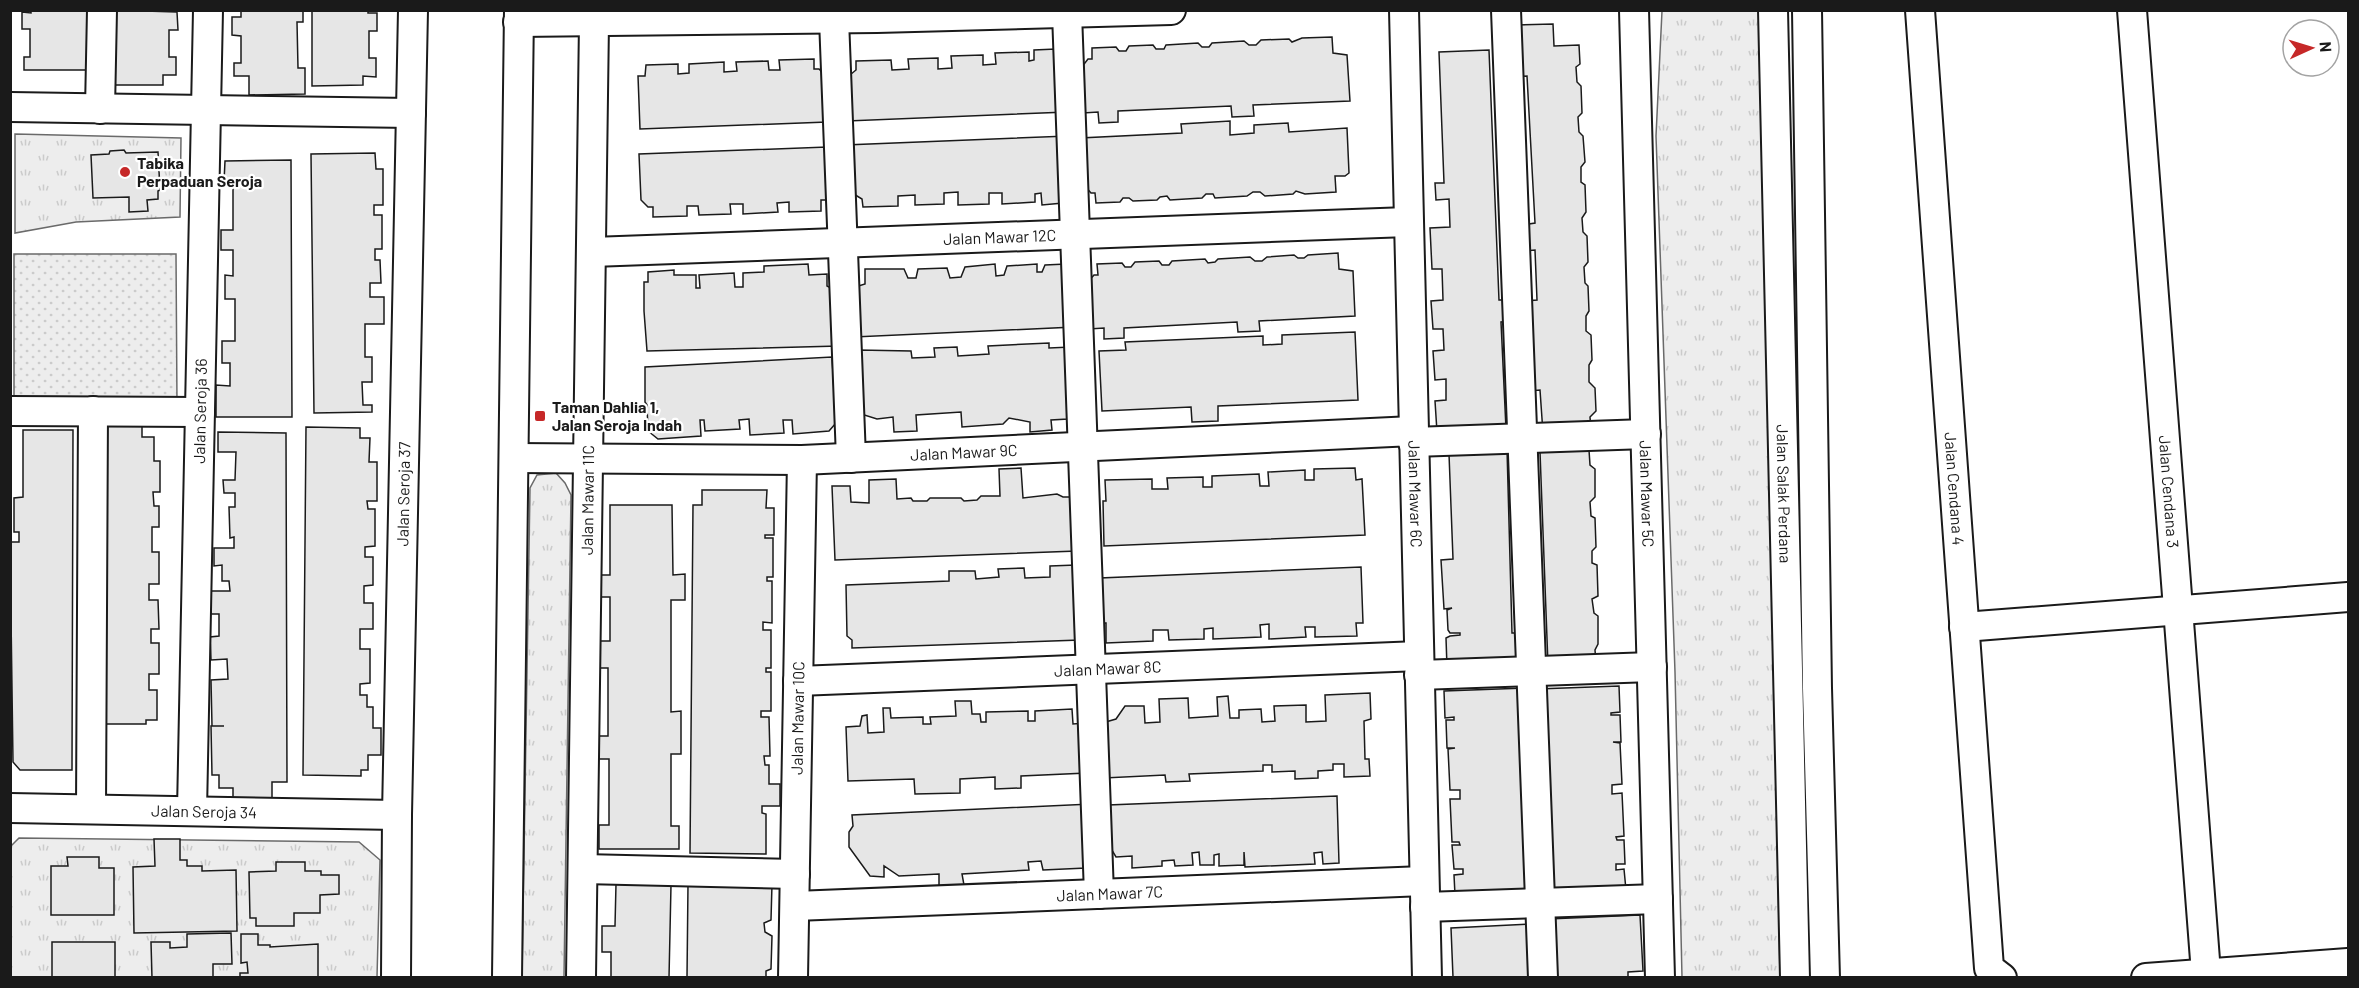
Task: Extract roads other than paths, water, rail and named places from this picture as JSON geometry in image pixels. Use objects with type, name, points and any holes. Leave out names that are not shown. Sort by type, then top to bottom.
[{"type":"street","points":[[100,109],[102,10]]},
{"type":"street","name":"Jalan Seroja 36","points":[[192,812],[208,10]]},
{"type":"street","name":"Jalan Seroja 37","points":[[396,978],[397,815],[413,10]]},
{"type":"street","points":[[507,978],[519,16],[594,22],[834,19],[877,14],[1171,10]]},
{"type":"street","name":"Jalan Mawar 6C","points":[[1404,10],[1427,978]]},
{"type":"street","points":[[1506,10],[1543,978]]},
{"type":"street","name":"Jalan Mawar 5C","points":[[1634,10],[1660,978]]},
{"type":"street","name":"Jalan Salak Perdana","points":[[1773,10],[1795,978]]},
{"type":"street","name":"Jalan Salak Perdana","points":[[1807,10],[1817,664],[1825,978]]},
{"type":"street","name":"Jalan Cendana 4","points":[[1920,10],[1964,627],[1995,973]]},
{"type":"street","name":"Jalan Cendana 3","points":[[2132,10],[2206,973]]},
{"type":"street","points":[[1067,13],[1099,894]]},
{"type":"street","points":[[834,19],[850,458]]},
{"type":"street","name":"Jalan Mawar 11C","points":[[581,978],[594,22]]},
{"type":"street","points":[[10,107],[411,113]]},
{"type":"street","name":"Jalan Mawar 12C","points":[[592,252],[1408,222]]},
{"type":"street","points":[[10,411],[200,412]]},
{"type":"street","points":[[91,809],[93,411]]},
{"type":"street","name":"Jalan Mawar 9C","points":[[514,458],[802,460],[1083,447],[1413,436],[1522,438],[1646,434]]},
{"type":"street","name":"Jalan Mawar 10C","points":[[793,978],[802,460]]},
{"type":"street","points":[[1964,627],[2349,597]]},
{"type":"street","name":"Jalan Mawar 8C","points":[[798,681],[1091,669],[1419,665],[1531,671],[1652,667]]},
{"type":"street","name":"Jalan Seroja 34","points":[[10,808],[397,815]]},
{"type":"street","points":[[583,870],[795,874]]},
{"type":"street","name":"Jalan Mawar 7C","points":[[795,906],[1099,894],[1425,894],[1540,903],[1658,899]]},
{"type":"street","points":[[2146,978],[2349,963]]},
{"type":"place","name":"Tabika Perpaduan Seroja","points":[[125,172]]},
{"type":"place","name":"Taman Dahlia 1, Jalan Seroja Indah","points":[[540,416]]}]
